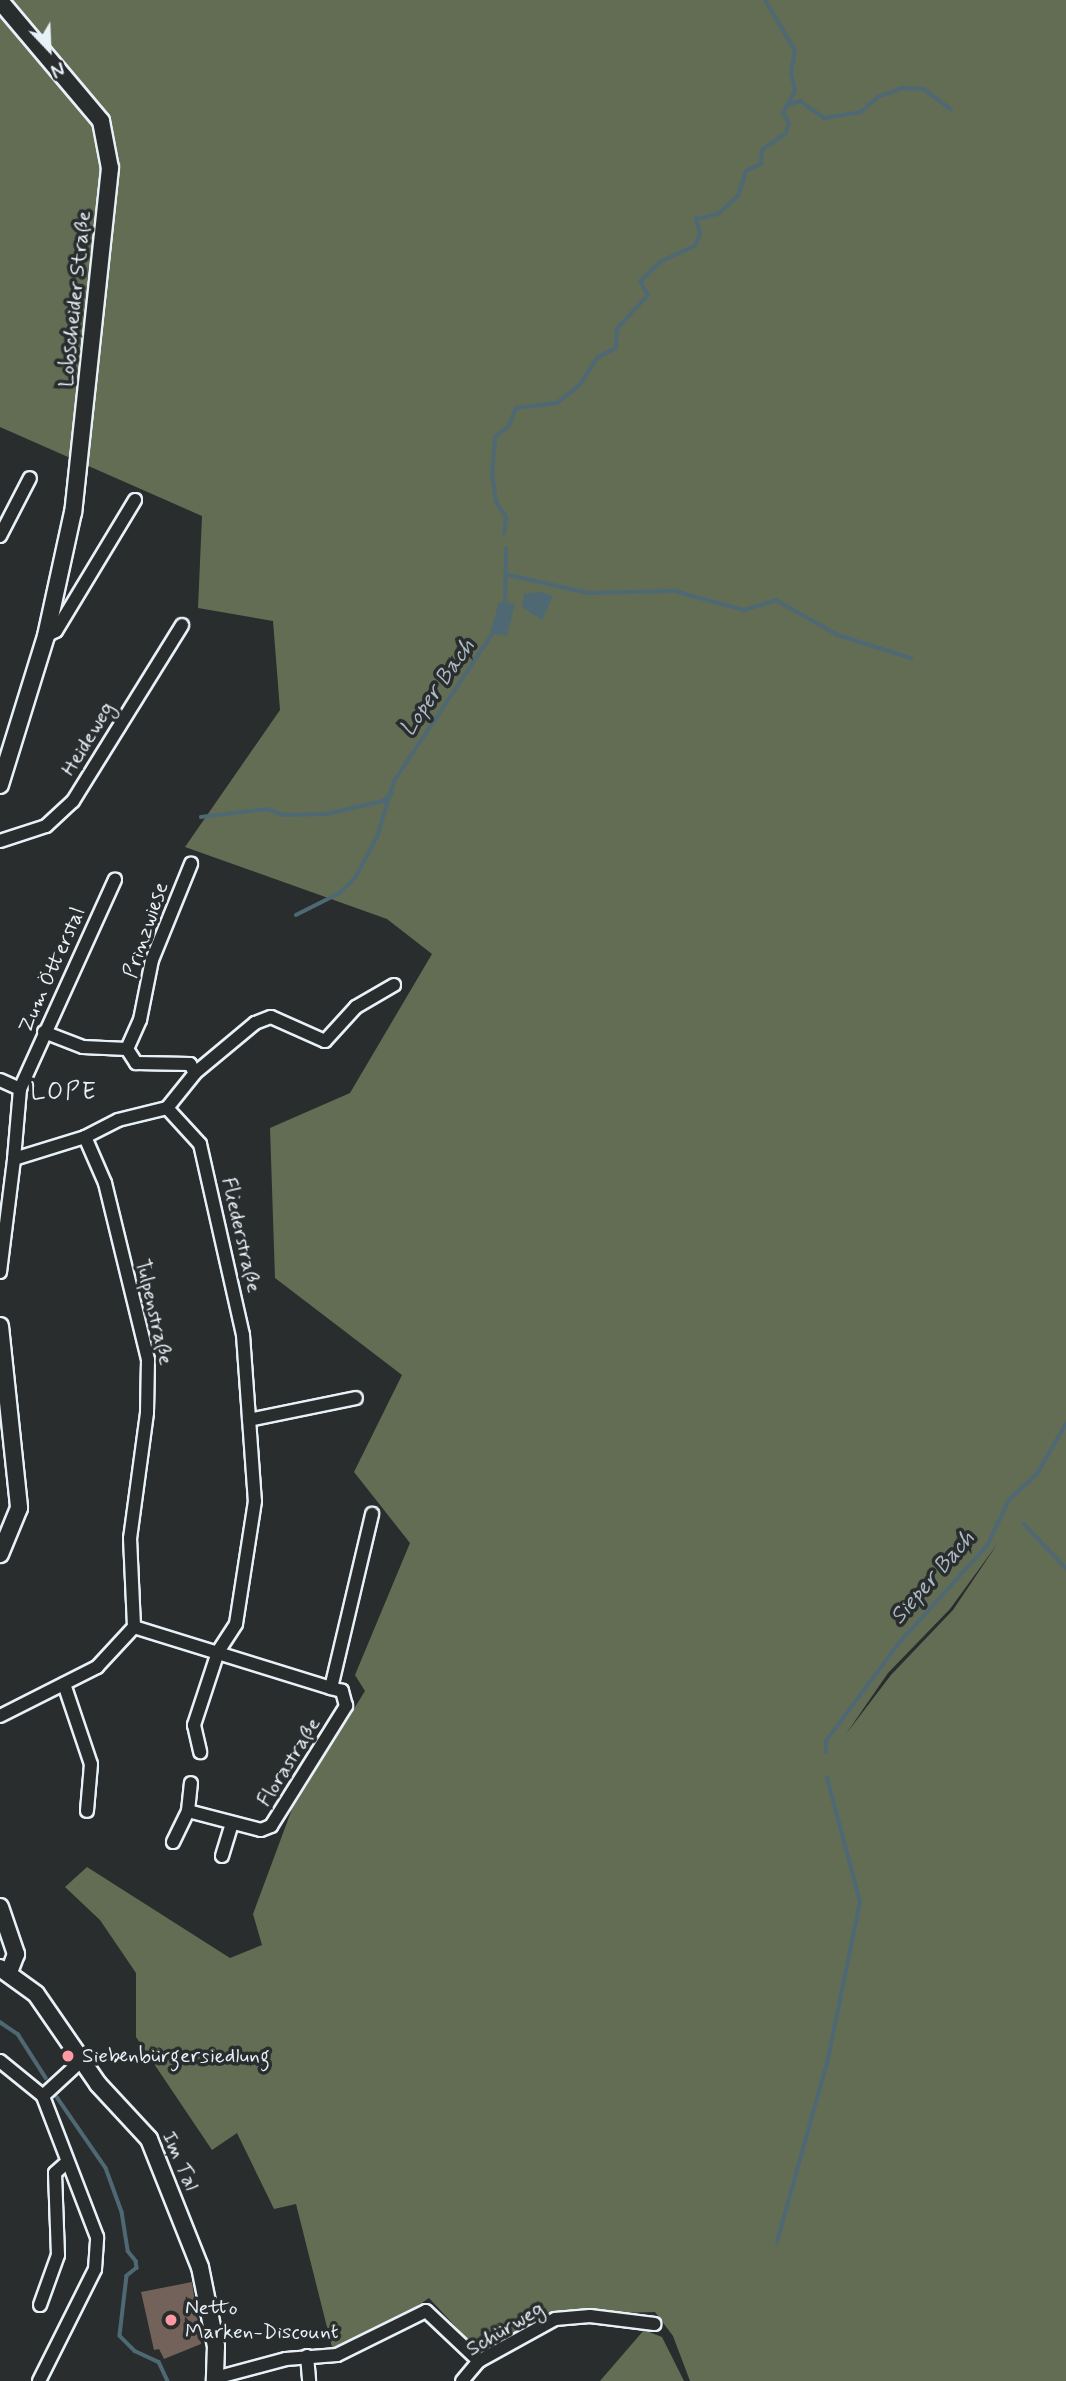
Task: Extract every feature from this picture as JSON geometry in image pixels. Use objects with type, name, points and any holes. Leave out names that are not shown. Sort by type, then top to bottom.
[{"type":"street","name":"Lobscheider Straße","points":[[0,1],[101,121],[110,168],[73,512],[46,636],[0,785]]},
{"type":"street","points":[[0,536],[30,478]]},
{"type":"street","name":"Lobscheider Straße","points":[[46,636],[56,631],[135,500]]},
{"type":"street","name":"Heideweg","points":[[0,841],[46,826],[73,800],[182,625]]},
{"type":"street","name":"Prinzwiese","points":[[127,1049],[140,1020],[152,960],[191,864]]},
{"type":"street","name":"Zum Ötterstal","points":[[14,1159],[20,1089],[115,880]]},
{"type":"street","points":[[0,1272],[14,1159],[85,1137],[118,1119],[167,1108],[195,1073],[255,1023],[271,1017],[325,1041],[356,1007],[394,985]]},
{"type":"street","points":[[44,1032],[83,1047],[127,1049],[136,1063],[190,1064],[195,1073]]},
{"type":"street","points":[[0,1080],[20,1089]]},
{"type":"street","name":"Fliederstraße","points":[[167,1108],[200,1144],[243,1335],[255,1501],[236,1624],[218,1652]]},
{"type":"street","name":"Tulpenstraße","points":[[85,1137],[105,1182],[148,1360],[130,1538],[134,1627]]},
{"type":"street","points":[[0,1326],[19,1508],[0,1554]]},
{"type":"street","points":[[249,1420],[356,1398]]},
{"type":"street","points":[[331,1688],[373,1514]]},
{"type":"street","points":[[0,1716],[97,1667],[134,1627]]},
{"type":"street","name":"Florastraße","points":[[134,1627],[342,1691],[346,1706],[278,1818],[261,1830],[188,1811]]},
{"type":"street","points":[[200,1752],[194,1725],[218,1652]]},
{"type":"street","points":[[64,1684],[91,1764],[87,1811]]},
{"type":"street","points":[[173,1842],[188,1811],[191,1783]]},
{"type":"street","points":[[222,1856],[232,1824]]},
{"type":"street","points":[[0,1907],[16,1954],[4,1970]]},
{"type":"street","name":"Im Tal","points":[[4,1970],[36,1994],[82,2060],[149,2139],[200,2267],[216,2346],[215,2379]]},
{"type":"street","points":[[44,2096],[82,2060]]},
{"type":"street","points":[[0,2061],[44,2096],[66,2163],[97,2237],[95,2269],[39,2381]]},
{"type":"street","points":[[40,2305],[58,2255],[55,2173],[66,2163]]},
{"type":"street","points":[[215,2379],[307,2356],[337,2355],[426,2311],[479,2361]]},
{"type":"street","name":"Schürweg","points":[[462,2381],[479,2361],[555,2319],[590,2316],[655,2324]]},
{"type":"street","points":[[307,2356],[309,2381]]},
{"type":"green space","points":[[0,0],[1066,0],[1066,2381],[690,2381],[673,2336],[655,2312],[553,2315],[481,2354],[429,2298],[375,2335],[333,2351],[296,2204],[274,2209],[237,2133],[212,2150],[136,2037],[136,1973],[100,1920],[65,1887],[87,1867],[230,1958],[262,1945],[253,1914],[292,1809],[365,1691],[355,1675],[410,1543],[354,1472],[402,1375],[275,1278],[270,1128],[350,1093],[432,954],[387,919],[185,847],[280,710],[273,621],[198,608],[202,516],[0,427]],"holes":[[[998,1543],[953,1610],[891,1675],[846,1734],[888,1673],[950,1609]]]},
{"type":"green space","points":[[644,2330],[662,2337],[684,2381],[600,2381]]},
{"type":"water","points":[[541,592],[553,596],[542,620],[522,607],[524,594]]},
{"type":"water","points":[[499,602],[515,604],[507,636],[490,633]]},
{"type":"building","name":"Netto Marken-Discount","points":[[192,2282],[201,2344],[164,2359],[159,2349],[154,2350],[141,2292]]},
{"type":"waterway","name":"Loper Bach","points":[[504,534],[506,517],[496,502],[492,474],[495,437],[509,426],[516,408],[557,403],[579,386],[597,358],[616,348],[617,329],[648,295],[640,282],[660,262],[695,246],[700,234],[696,219],[718,214],[738,196],[746,171],[761,164],[762,150],[786,133],[789,123],[783,113],[795,91],[791,73],[795,51],[765,0]]},
{"type":"waterway","points":[[787,105],[800,101],[824,118],[861,112],[878,97],[903,88],[924,89],[951,109]]},
{"type":"waterway","name":"Loper Bach","points":[[505,603],[506,549]]},
{"type":"waterway","points":[[509,575],[588,593],[675,591],[744,610],[776,600],[838,635],[911,658]]},
{"type":"waterway","name":"Loper Bach","points":[[296,915],[340,893],[355,878],[377,837],[394,781],[495,630]]},
{"type":"waterway","points":[[201,817],[267,809],[284,815],[326,814],[383,801],[392,793]]},
{"type":"waterway","name":"Sieper Bach","points":[[826,1753],[826,1741],[899,1643],[987,1546],[1009,1500],[1037,1474],[1066,1424]]},
{"type":"waterway","points":[[1024,1524],[1066,1568]]},
{"type":"waterway","points":[[777,2242],[828,2059],[860,1902],[827,1778]]},
{"type":"waterway","points":[[0,2022],[18,2034],[46,2078]]},
{"type":"waterway","points":[[57,2097],[106,2168],[122,2212],[128,2251],[136,2261],[137,2268],[127,2276],[120,2336],[135,2351],[159,2362],[168,2381]]},
{"type":"place","name":"Siebenbürgersiedlung","points":[[68,2056]]},
{"type":"place","name":"Netto Marken-Discount","points":[[171,2320]]},
{"type":"district","name":"LOPE","points":[[64,1093]]}]
